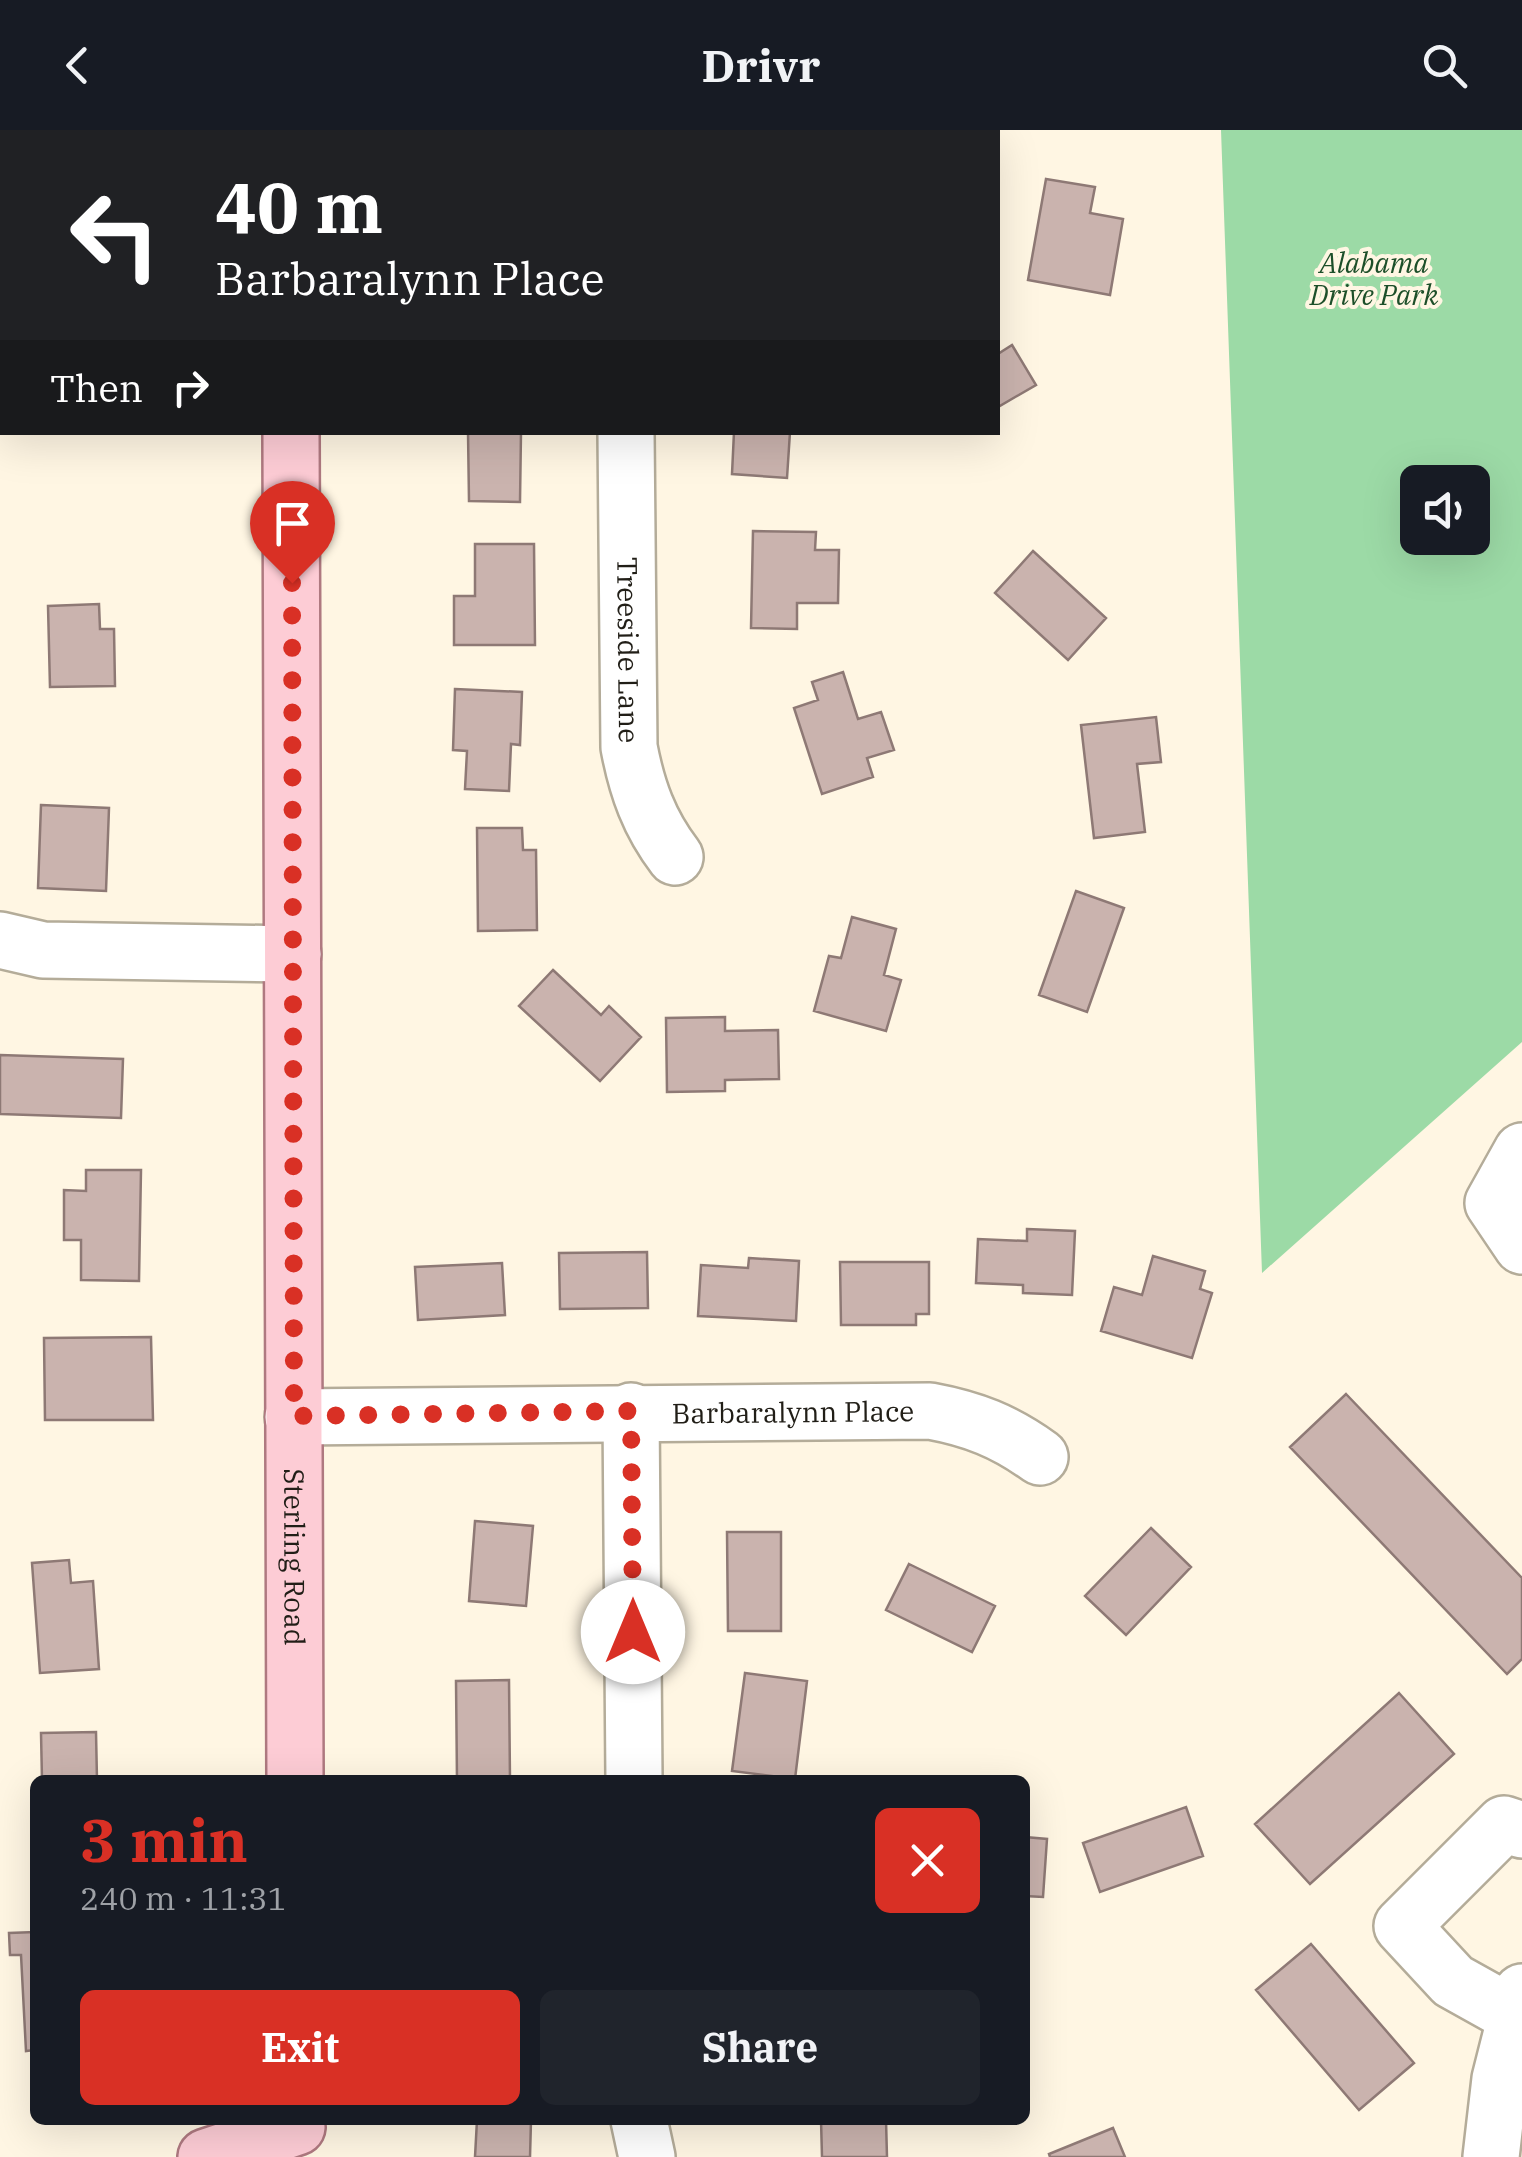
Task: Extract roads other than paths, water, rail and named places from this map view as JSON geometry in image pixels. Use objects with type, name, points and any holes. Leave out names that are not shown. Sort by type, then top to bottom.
[{"type":"main road","name":"Sterling Road","points":[[291,435],[295,1775]]},
{"type":"main road","points":[[206,2157],[296,2135]]},
{"type":"street","name":"Treeside Lane","points":[[626,435],[628,747],[638,792],[674,857]]},
{"type":"street","points":[[0,940],[43,950],[293,954]]},
{"type":"street","points":[[1508,1225],[1522,1150]]},
{"type":"street","points":[[631,1411],[634,1775]]},
{"type":"street","name":"Barbaralynn Place","points":[[294,1416],[930,1411],[972,1418],[1007,1434],[1040,1458]]},
{"type":"street","points":[[1491,2157],[1500,2080],[1518,2003],[1453,1981],[1402,1926],[1504,1824],[1522,1830]]},
{"type":"street","points":[[640,2125],[647,2157]]},
{"type":"park label","name":"Alabama Drive Park","points":[[1374,279]]}]
